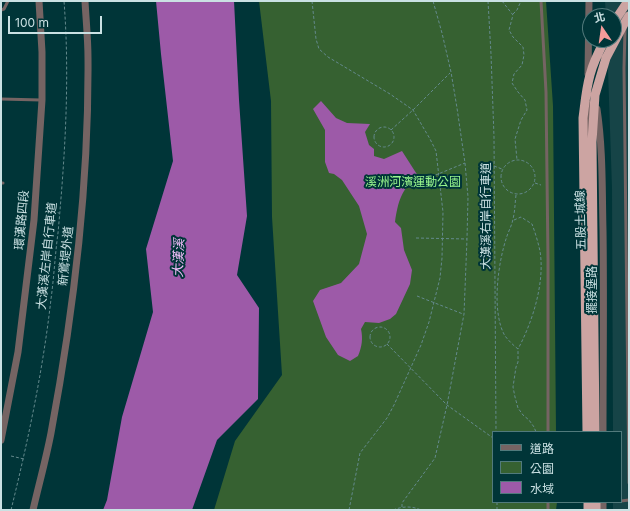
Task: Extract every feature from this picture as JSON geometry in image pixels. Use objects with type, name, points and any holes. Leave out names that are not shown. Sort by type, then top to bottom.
[{"type":"highway","points":[[622,10],[628,1]]},
{"type":"highway","name":"五股土城線","points":[[595,431],[592,142],[595,95],[606,58],[629,16]]},
{"type":"highway","name":"五股土城線","points":[[587,431],[584,118],[585,96],[590,74],[601,48]]},
{"type":"street","name":"環漢路四段","points":[[1,440],[18,352],[34,220],[42,100],[42,52],[39,1]]},
{"type":"street","name":"新鶯堤外道","points":[[33,510],[52,426],[76,270],[82,206],[87,117],[88,57],[85,1]]},
{"type":"street","name":"擺接堡路","points":[[589,1],[588,88],[592,431]]},
{"type":"street","name":"擺接堡路","points":[[589,53],[600,133],[602,164],[603,431]]},
{"type":"street","points":[[592,413],[603,413]]},
{"type":"lane","points":[[1,10],[4,9],[8,1]]},
{"type":"lane","points":[[541,1],[546,92],[548,431]]},
{"type":"lane","points":[[625,1],[624,68],[629,483]]},
{"type":"lane","points":[[1,99],[42,100]]},
{"type":"path","name":"大漢溪左岸自行車道","points":[[11,510],[24,459],[38,386],[51,300],[65,157],[67,36],[64,1]]},
{"type":"path","points":[[312,1],[316,39],[319,49],[328,57],[390,94],[413,110],[436,151],[440,174],[443,212],[440,278],[421,345],[387,418],[360,452],[348,510]]},
{"type":"path","points":[[402,507],[402,504],[435,458],[464,314],[468,197],[465,163],[451,72],[442,33],[432,1]]},
{"type":"path","name":"大漢溪右岸自行車道","points":[[488,1],[494,166],[496,431]]},
{"type":"path","points":[[502,1],[513,15]]},
{"type":"path","points":[[517,160],[515,139],[521,120],[527,110],[525,100],[512,83],[516,70],[522,65],[524,55],[523,47],[513,37],[509,30],[513,15],[521,1]]},
{"type":"path","points":[[391,130],[451,72]]},
{"type":"path","points":[[382,127],[391,130],[394,135],[393,141],[388,146],[379,144],[375,139],[377,130],[382,127]]},
{"type":"path","points":[[517,160],[528,163],[534,172],[534,183],[527,192],[516,195],[511,193],[506,190],[501,181],[502,170],[506,165],[517,160]]},
{"type":"path","points":[[426,179],[465,163]]},
{"type":"path","points":[[494,166],[502,170]]},
{"type":"path","points":[[534,183],[543,185]]},
{"type":"path","points":[[516,195],[513,220],[506,237],[498,272],[498,304],[499,320],[505,335],[518,349]]},
{"type":"path","points":[[46,212],[60,213]]},
{"type":"path","points":[[513,220],[521,217],[532,224],[540,250],[542,274],[537,299],[524,338],[518,349],[518,362],[513,387],[518,408],[522,415],[529,420],[535,431]]},
{"type":"path","points":[[416,238],[467,239]]},
{"type":"path","points":[[417,296],[464,314]]},
{"type":"path","points":[[381,327],[387,329],[390,338],[387,344],[382,346],[375,345],[373,343],[371,340],[371,334],[375,329],[381,327]]},
{"type":"path","points":[[387,344],[446,405],[492,437]]},
{"type":"path","points":[[11,456],[24,459]]},
{"type":"path","points":[[394,510],[402,507],[410,507],[421,510]]},
{"type":"shaded area","points":[[605,1],[629,1],[629,510],[613,510],[613,503],[622,503],[622,431],[613,431],[612,188],[607,48],[622,48],[622,8],[605,8]]},
{"type":"green space","name":"溪洲河濱運動公園","points":[[259,1],[546,1],[553,106],[556,431],[492,431],[492,503],[557,503],[556,510],[214,510],[235,441],[282,375],[272,217],[271,101]]},
{"type":"water","name":"大漢溪","points":[[156,1],[234,1],[247,216],[237,275],[259,308],[258,399],[217,440],[192,510],[103,510],[107,500],[122,417],[153,312],[146,249],[173,161]]},
{"type":"water","points":[[321,101],[336,118],[347,123],[370,124],[365,132],[369,145],[374,149],[374,156],[384,159],[402,151],[418,176],[412,181],[401,196],[395,222],[401,228],[404,250],[412,270],[410,284],[396,314],[390,319],[379,323],[365,322],[361,329],[362,342],[358,356],[350,361],[338,355],[326,337],[313,301],[320,290],[341,283],[359,264],[367,234],[359,206],[342,180],[334,174],[329,173],[325,162],[325,130],[313,109]]}]
